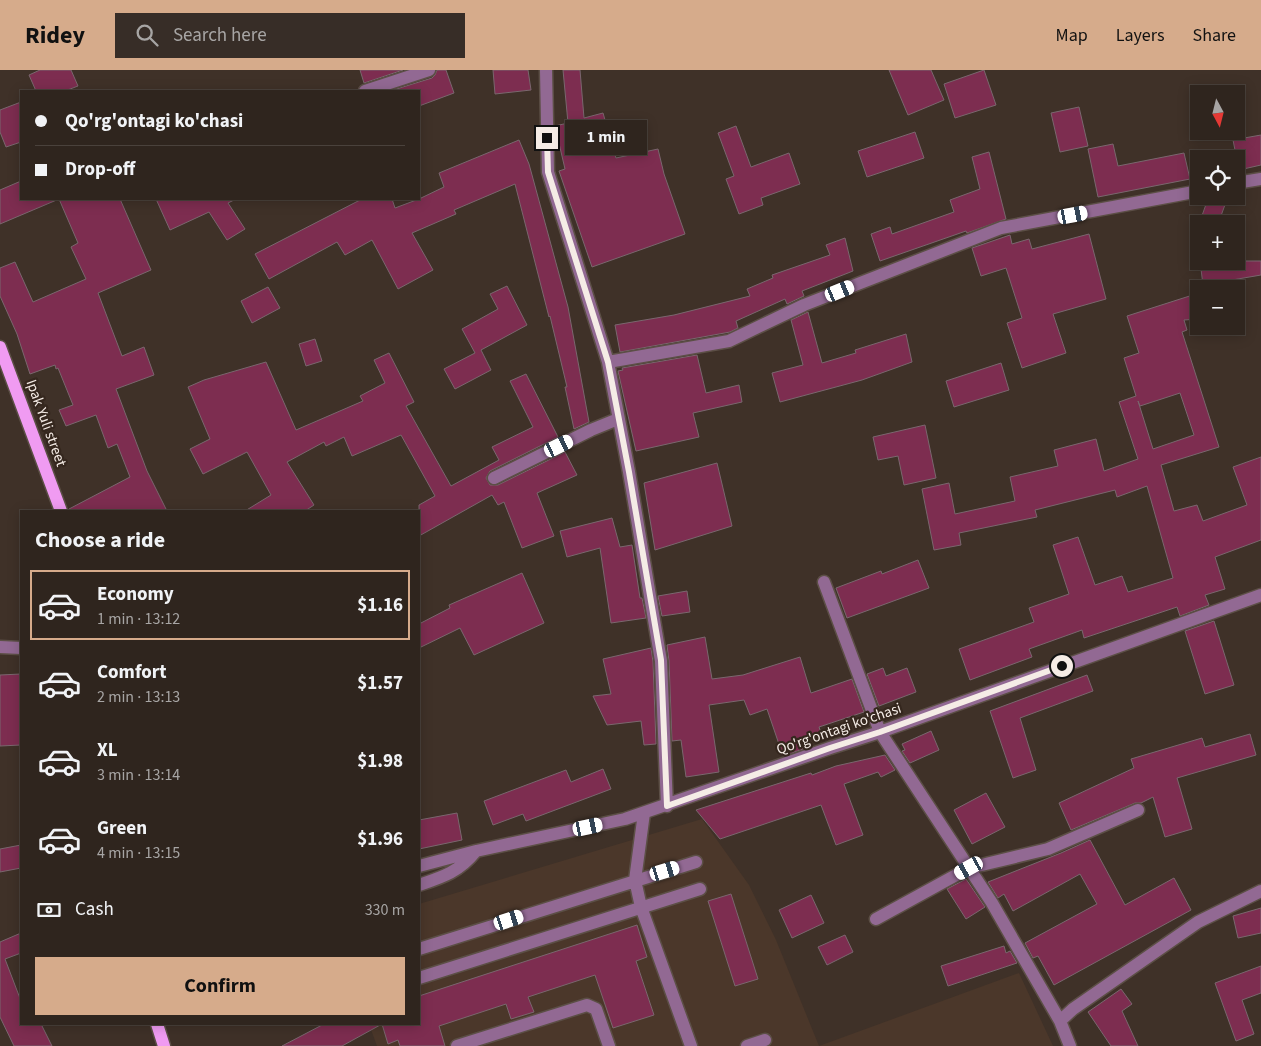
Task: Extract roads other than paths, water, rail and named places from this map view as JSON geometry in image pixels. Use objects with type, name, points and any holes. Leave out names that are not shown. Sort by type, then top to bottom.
[{"type":"main road","name":"Ipak Yuli street","points":[[0,347],[61,510]]},
{"type":"main road","points":[[157,1025],[164,1046]]},
{"type":"street","points":[[368,90],[429,70]]},
{"type":"street","points":[[546,70],[548,172],[608,362],[661,660],[667,806]]},
{"type":"street","points":[[1245,182],[1261,179]]},
{"type":"street","points":[[608,362],[729,341],[804,305],[1001,228],[1190,193]]},
{"type":"street","points":[[494,478],[591,430],[618,419]]},
{"type":"street","points":[[824,582],[880,732],[992,903],[1060,1021],[1070,1046]]},
{"type":"street","name":"Qo'rg'ontagi ko'chasi","points":[[420,866],[476,851],[625,819],[667,806],[880,732],[1261,595]]},
{"type":"street","points":[[0,647],[20,648]]},
{"type":"street","points":[[876,919],[969,868],[1048,849],[1138,810]]},
{"type":"street","points":[[644,813],[635,880],[641,907],[691,1046]]},
{"type":"street","points":[[420,884],[449,875],[476,851]]},
{"type":"street","points":[[420,949],[696,862]]},
{"type":"street","points":[[420,978],[700,889]]},
{"type":"street","points":[[1060,1021],[1073,1009],[1198,922],[1261,891]]},
{"type":"street","points":[[457,1046],[587,1004],[596,1009],[608,1046]]},
{"type":"street","points":[[747,1046],[765,1040]]}]
